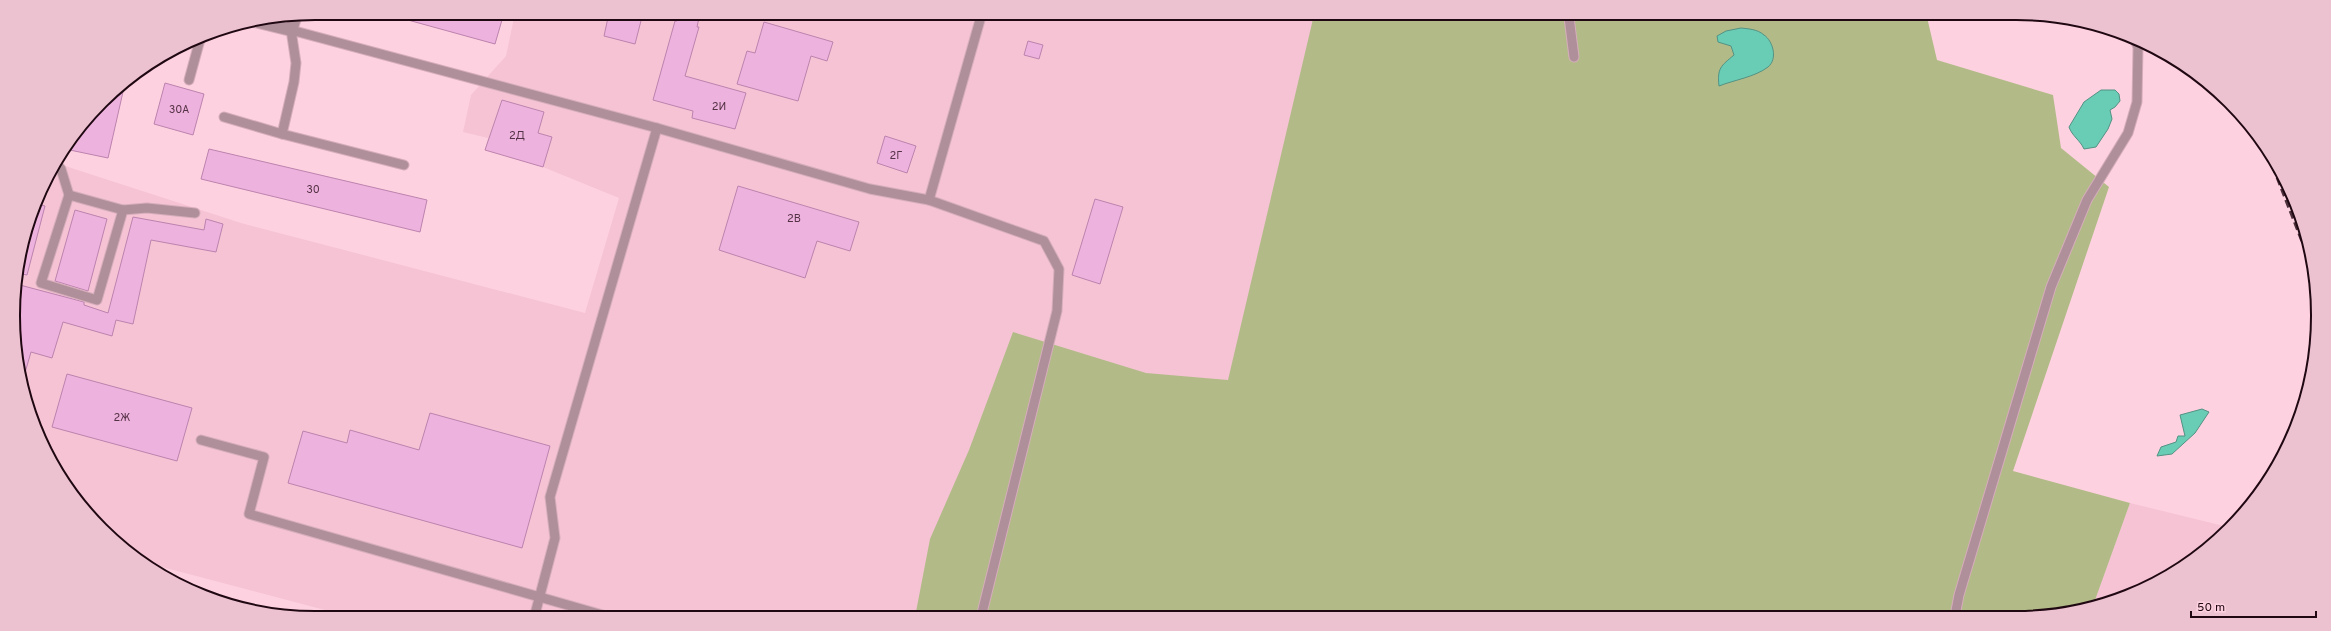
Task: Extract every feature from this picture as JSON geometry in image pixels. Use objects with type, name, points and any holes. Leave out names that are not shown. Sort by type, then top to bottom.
[{"type":"street","points":[[268,24],[291,30],[294,21]]},
{"type":"lane","points":[[929,200],[980,20]]},
{"type":"lane","points":[[1569,20],[1574,57]]},
{"type":"lane","points":[[282,134],[294,82],[296,64],[291,30],[657,128],[870,189],[929,200],[1044,241],[1059,269],[1057,311],[982,611]]},
{"type":"lane","points":[[189,80],[199,43]]},
{"type":"lane","points":[[1957,611],[1959,595],[2051,287],[2087,200],[2128,133],[2137,102],[2138,46]]},
{"type":"lane","points":[[224,117],[282,134],[404,165]]},
{"type":"lane","points":[[536,611],[555,538],[550,497],[657,128]]},
{"type":"lane","points":[[60,168],[69,195],[41,283],[98,300],[123,210]]},
{"type":"lane","points":[[69,195],[123,210],[147,208],[195,213]]},
{"type":"lane","points":[[201,440],[264,457],[249,514],[589,611]]},
{"type":"shaded area","points":[[514,20],[1315,20],[1519,585],[1510,611],[328,611],[161,567],[151,561],[121,538],[93,510],[70,480],[42,429],[30,392],[21,335],[20,316],[23,277],[30,239],[42,202],[62,165],[241,223],[585,313],[619,198],[543,167],[485,149],[488,138],[463,132],[471,95],[506,56]]},
{"type":"shaded area","points":[[1313,20],[1928,20],[1937,60],[2053,95],[2061,148],[2109,187],[2013,471],[2130,503],[2095,600],[2073,605],[2035,610],[916,611],[930,539],[969,450],[1013,332],[1146,373],[1228,380]]},
{"type":"shaded area","points":[[1741,28],[1756,30],[1767,38],[1772,46],[1774,55],[1773,59],[1768,67],[1757,73],[1719,86],[1719,71],[1734,55],[1731,46],[1718,42],[1717,36],[1726,31]]},
{"type":"shaded area","points":[[2101,90],[2115,90],[2119,94],[2120,101],[2110,110],[2112,119],[2108,129],[2096,147],[2084,149],[2069,127],[2084,102]]},
{"type":"shaded area","points":[[2202,409],[2209,412],[2195,433],[2172,454],[2157,456],[2161,447],[2176,442],[2178,436],[2185,436],[2180,415]]},
{"type":"shaded area","points":[[2130,503],[2222,526],[2210,538],[2180,561],[2146,581],[2129,589],[2095,600]]},
{"type":"building","points":[[408,20],[502,20],[495,44]]},
{"type":"building","points":[[607,20],[641,20],[635,44],[604,36]]},
{"type":"building","points":[[698,20],[697,27],[699,27],[685,76],[746,93],[735,129],[692,118],[693,111],[653,100],[675,21]]},
{"type":"building","points":[[764,22],[833,42],[827,61],[811,56],[798,101],[737,84],[747,51],[755,53]]},
{"type":"building","points":[[1028,41],[1043,45],[1039,59],[1024,55]]},
{"type":"building","points":[[165,83],[204,94],[193,135],[154,124]]},
{"type":"building","points":[[123,91],[108,158],[71,150],[93,121]]},
{"type":"building","points":[[502,100],[544,112],[538,133],[552,137],[543,167],[485,150]]},
{"type":"building","points":[[885,136],[916,146],[907,173],[877,163]]},
{"type":"building","points":[[209,149],[427,200],[420,232],[201,179]]},
{"type":"building","points":[[738,186],[859,222],[850,251],[817,241],[805,278],[719,250]]},
{"type":"building","points":[[1095,199],[1123,207],[1100,284],[1072,275]]},
{"type":"building","points":[[41,205],[45,206],[27,275],[23,274],[30,239]]},
{"type":"building","points":[[75,210],[107,219],[88,291],[55,281]]},
{"type":"building","points":[[133,217],[204,230],[206,219],[223,224],[216,252],[151,240],[133,324],[116,320],[112,336],[63,322],[52,358],[31,352],[26,371],[20,316],[22,286],[84,302],[84,305],[108,313]]},
{"type":"building","points":[[67,374],[192,408],[177,461],[52,427]]},
{"type":"building","points":[[430,413],[550,446],[522,548],[288,483],[303,431],[347,443],[350,430],[419,450]]},
{"type":"railway","points":[[2278,180],[2300,237]]}]
